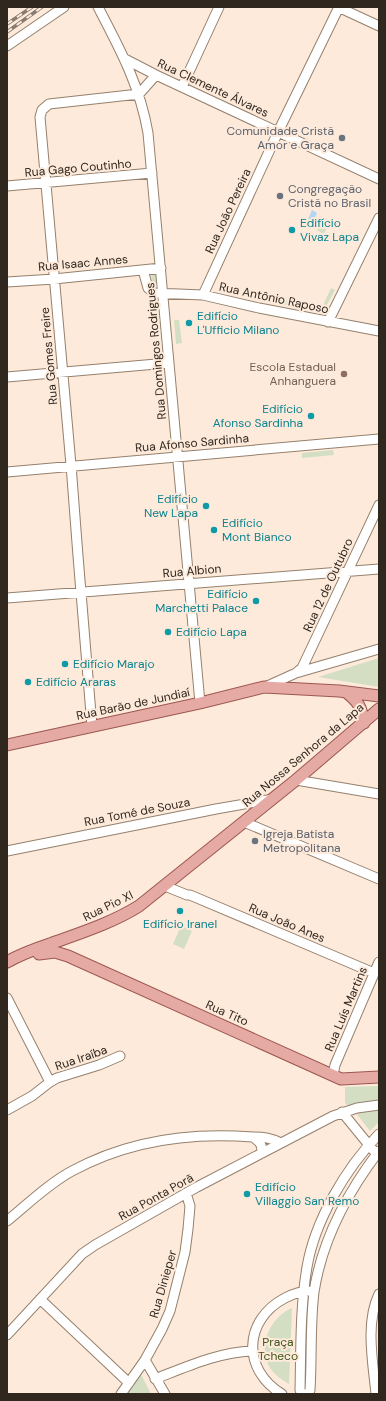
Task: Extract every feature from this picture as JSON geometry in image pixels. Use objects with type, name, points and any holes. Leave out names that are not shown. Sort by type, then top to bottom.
[{"type":"main road","name":"Rua Barão de Jundiaí","points":[[7,745],[200,703],[264,687],[346,692],[379,696]]},
{"type":"main road","points":[[346,692],[358,703],[362,711],[364,723]]},
{"type":"main road","name":"Rua Nossa Senhora da Lapa","points":[[244,822],[379,709]]},
{"type":"main road","name":"Rua Pio XI","points":[[7,962],[23,954],[91,929],[130,912],[244,822]]},
{"type":"main road","points":[[7,968],[30,957],[45,952],[55,952],[68,956],[66,938]]},
{"type":"main road","name":"Rua Tito","points":[[68,956],[332,1071],[341,1079],[379,1077]]},
{"type":"street","points":[[7,46],[64,7]]},
{"type":"street","name":"Rua Domingos Rodrigues","points":[[98,7],[125,59],[139,94],[147,126],[164,293],[168,363],[178,456],[200,703]]},
{"type":"street","points":[[182,87],[220,7]]},
{"type":"street","points":[[339,7],[379,26]]},
{"type":"street","name":"Rua João Pereira","points":[[203,295],[278,132],[339,7]]},
{"type":"street","name":"Rua Clemente Álvares","points":[[125,59],[156,75],[379,179]]},
{"type":"street","points":[[139,94],[156,75]]},
{"type":"street","name":"Rua Gomes Freire","points":[[92,726],[71,465],[40,117],[42,110],[49,104],[139,94]]},
{"type":"street","name":"Rua Gago Coutinho","points":[[7,186],[152,173]]},
{"type":"street","points":[[328,322],[379,218]]},
{"type":"street","name":"Rua Isaac Annes","points":[[7,282],[54,279],[161,268]]},
{"type":"street","name":"Rua Antônio Raposo","points":[[143,270],[146,285],[149,291],[154,293],[203,295],[328,322],[379,331]]},
{"type":"street","points":[[7,377],[168,363]]},
{"type":"street","name":"Rua Afonso Sardinha","points":[[7,472],[71,465],[379,439]]},
{"type":"street","name":"Rua 12 de Outubro","points":[[296,673],[302,668],[379,505]]},
{"type":"street","name":"Rua Albion","points":[[7,598],[379,569]]},
{"type":"street","points":[[264,687],[296,673],[379,649]]},
{"type":"street","points":[[296,780],[379,794]]},
{"type":"street","name":"Rua Tomé de Souza","points":[[7,851],[210,810],[273,799]]},
{"type":"street","points":[[244,822],[379,879]]},
{"type":"street","name":"Rua João Anes","points":[[167,884],[374,973]]},
{"type":"street","points":[[7,957],[23,954]]},
{"type":"street","name":"Rua Luís Martins","points":[[332,1071],[379,962]]},
{"type":"street","points":[[7,998],[50,1082]]},
{"type":"street","name":"Rua Iraíba","points":[[7,1110],[32,1096],[50,1082],[120,1056]]},
{"type":"street","name":"Rua Ponta Porã","points":[[7,1335],[82,1254],[95,1245],[186,1193],[342,1112],[379,1105]]},
{"type":"street","points":[[308,1394],[310,1390],[314,1292],[322,1256],[344,1205],[378,1152],[369,1146],[342,1112]]},
{"type":"street","points":[[302,1394],[300,1390],[303,1291],[310,1254],[332,1199],[348,1173],[379,1134]]},
{"type":"street","points":[[7,1221],[61,1178],[88,1163],[151,1142],[185,1136],[232,1135],[273,1138],[281,1143]]},
{"type":"street","points":[[253,1137],[260,1142],[262,1146],[262,1153]]},
{"type":"street","points":[[348,1173],[358,1181]]},
{"type":"street","name":"Rua Dinieper","points":[[121,1394],[145,1360],[170,1311],[185,1252],[190,1206],[186,1193]]},
{"type":"street","points":[[332,1199],[344,1205]]},
{"type":"street","points":[[320,1226],[332,1230]]},
{"type":"street","points":[[310,1254],[322,1256]]},
{"type":"street","points":[[282,1394],[267,1384],[256,1363],[252,1351],[255,1333],[260,1320],[268,1309],[282,1300],[303,1291],[314,1292]]},
{"type":"street","points":[[376,1394],[372,1326],[375,1302],[379,1294]]},
{"type":"street","points":[[40,1299],[129,1383]]},
{"type":"street","points":[[155,1379],[189,1366],[228,1354],[252,1351]]},
{"type":"street","points":[[145,1360],[165,1394]]},
{"type":"green space","points":[[323,217],[330,220],[324,234],[317,230]]},
{"type":"green space","points":[[159,270],[161,287],[152,287],[151,271]]},
{"type":"green space","points":[[331,288],[335,290],[323,312],[282,304],[284,299],[322,308]]},
{"type":"green space","points":[[174,320],[179,320],[182,343],[176,344]]},
{"type":"green space","points":[[333,450],[334,455],[302,458],[302,453]]},
{"type":"green space","points":[[379,658],[379,687],[318,677]]},
{"type":"green space","points":[[181,926],[192,931],[184,949],[173,944]]},
{"type":"green space","points":[[379,1086],[379,1122],[370,1131],[356,1113],[345,1103],[345,1087]]},
{"type":"green space","name":"Praça Tcheco","points":[[292,1308],[289,1384],[274,1373],[270,1368],[266,1360],[265,1342],[272,1325],[277,1318]]},
{"type":"green space","points":[[140,1375],[142,1376],[151,1394],[126,1394]]},
{"type":"water","points":[[312,210],[317,213],[315,218],[313,217],[309,226],[306,224]]},
{"type":"railway","points":[[7,24],[32,7]]},
{"type":"railway","points":[[7,32],[42,7]]},
{"type":"place","name":"Comunidade Cristã Amor e Graça","points":[[342,138]]},
{"type":"place","name":"Congregação Cristã no Brasil","points":[[280,196]]},
{"type":"place","name":"Edifício Vivaz Lapa","points":[[292,230]]},
{"type":"place","name":"Edifício L'Ufficio Milano","points":[[189,323]]},
{"type":"place","name":"Escola Estadual Anhanguera","points":[[344,374]]},
{"type":"place","name":"Edifício Afonso Sardinha","points":[[311,416]]},
{"type":"place","name":"Edifício New Lapa","points":[[206,506]]},
{"type":"place","name":"Edifício Mont Bianco","points":[[214,530]]},
{"type":"place","name":"Edifício Marchetti Palace","points":[[256,601]]},
{"type":"place","name":"Edifício Lapa","points":[[168,632]]},
{"type":"place","name":"Edifício Marajo","points":[[65,664]]},
{"type":"place","name":"Edifício Araras","points":[[28,682]]},
{"type":"place","name":"Igreja Batista Metropolitana","points":[[255,841]]},
{"type":"place","name":"Edifício Iranel","points":[[180,911]]},
{"type":"place","name":"Edifício Villaggio San Remo","points":[[247,1194]]}]
